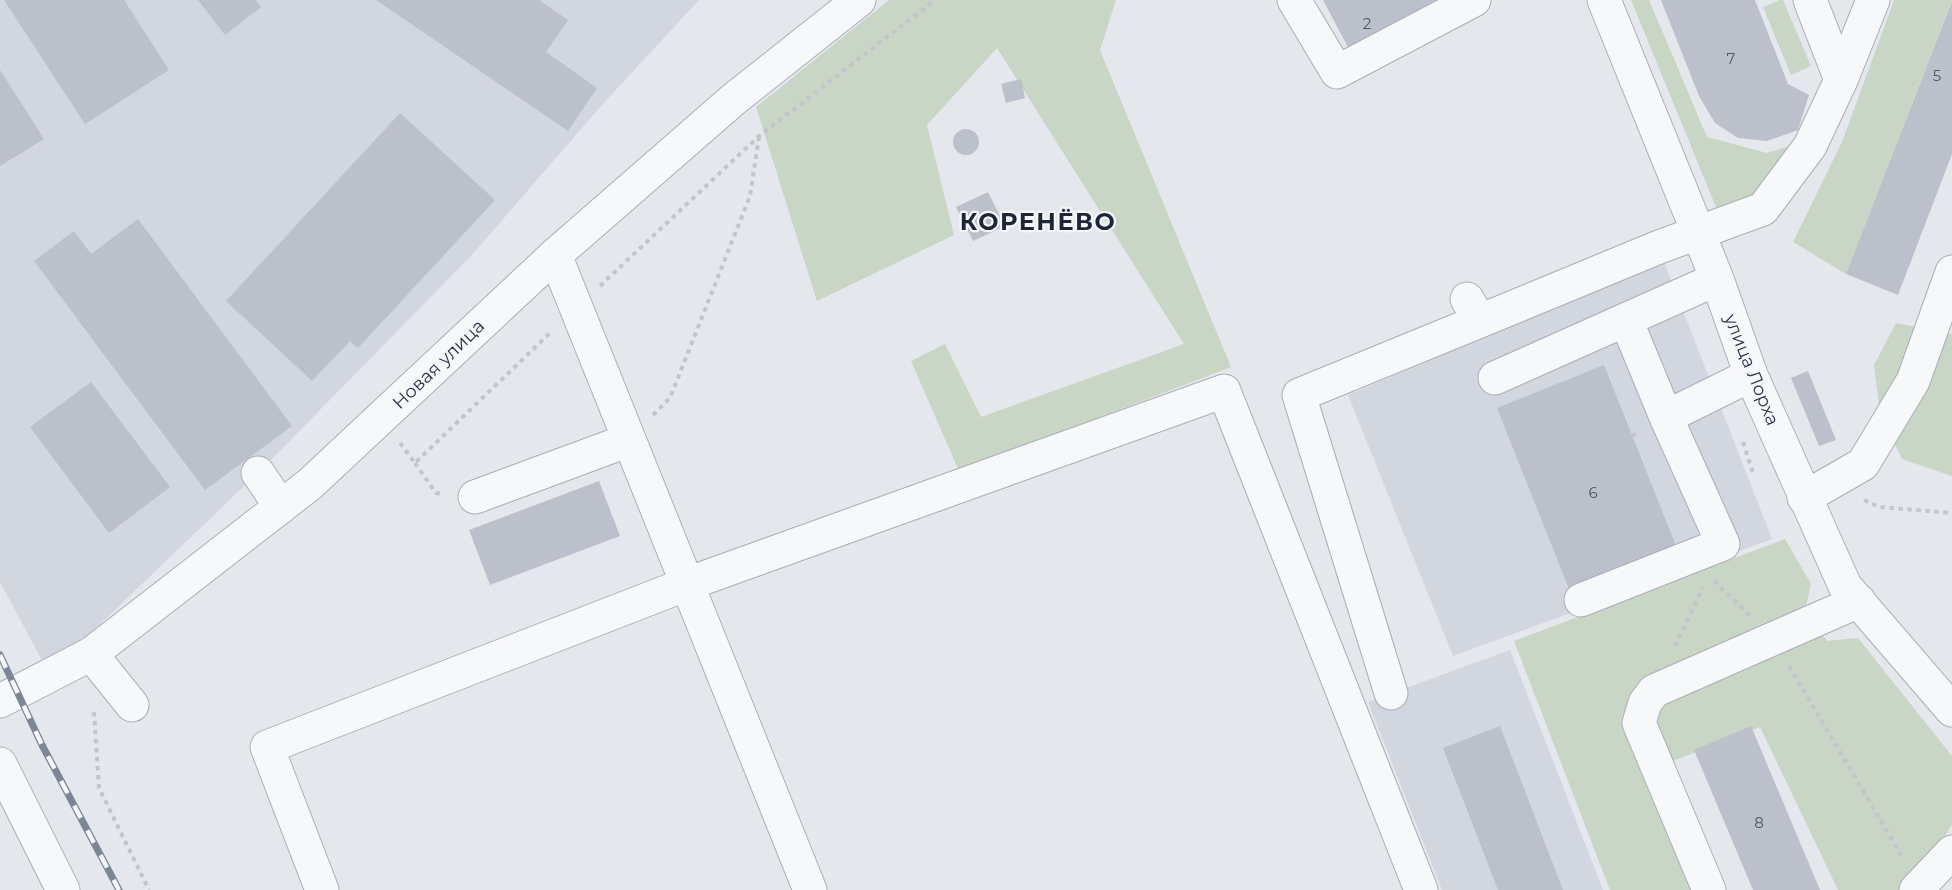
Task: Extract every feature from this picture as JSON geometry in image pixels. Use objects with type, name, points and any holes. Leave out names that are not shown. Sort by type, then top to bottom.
[{"type":"street","name":"Новая улица","points":[[0,701],[96,643],[310,484],[555,255],[734,99],[859,0]]},
{"type":"street","points":[[1294,0],[1337,72],[1474,0]]},
{"type":"street","name":"улица Лорха","points":[[1604,0],[1717,279],[1751,375],[1817,491],[1845,586],[1952,710]]},
{"type":"street","points":[[1810,0],[1842,80]]},
{"type":"street","points":[[1391,693],[1299,395],[1474,310],[1762,209],[1810,146],[1842,80],[1873,0]]},
{"type":"street","points":[[555,255],[810,890]]},
{"type":"street","points":[[1817,491],[1863,464],[1913,381],[1952,273]]},
{"type":"street","points":[[1495,378],[1717,279]]},
{"type":"street","points":[[1581,600],[1723,544],[1665,417],[1626,320]]},
{"type":"street","points":[[1665,417],[1751,375]]},
{"type":"street","points":[[322,890],[267,747],[687,584],[1224,391],[1421,890]]},
{"type":"street","points":[[475,496],[629,440]]},
{"type":"street","points":[[258,473],[281,507]]},
{"type":"street","points":[[1709,890],[1639,723],[1645,703],[1654,691],[1859,602]]},
{"type":"street","points":[[96,643],[132,705]]},
{"type":"street","points":[[0,764],[63,890]]},
{"type":"street","points":[[1918,888],[1952,852]]},
{"type":"path","points":[[415,463],[759,136],[935,0]]},
{"type":"path","points":[[629,440],[670,398],[750,196],[759,136]]},
{"type":"path","points":[[382,419],[436,493],[475,496]]},
{"type":"path","points":[[1817,491],[1879,507],[1952,513]]},
{"type":"path","points":[[1654,691],[1723,544]]},
{"type":"path","points":[[1708,576],[1773,639],[1918,888]]},
{"type":"path","points":[[94,710],[99,788],[149,890]]},
{"type":"shaded area","points":[[0,0],[699,0],[601,106],[471,256],[265,466],[93,631],[44,664],[0,582]]},
{"type":"shaded area","points":[[1664,262],[1772,539],[1453,656],[1348,395]]},
{"type":"shaded area","points":[[1510,650],[1603,890],[1442,890],[1368,702]]},
{"type":"green space","points":[[889,0],[1116,0],[1100,50],[1231,367],[959,471],[911,361],[945,344],[981,417],[1184,344],[997,48],[927,125],[954,235],[817,301],[756,107]]},
{"type":"green space","points":[[1631,0],[1649,0],[1707,137],[1767,153],[1793,145],[1755,200],[1718,212]]},
{"type":"green space","points":[[1783,0],[1811,66],[1791,75],[1763,7]]},
{"type":"green space","points":[[1894,0],[1952,0],[1846,274],[1793,242],[1842,142]]},
{"type":"green space","points":[[1896,323],[1952,334],[1952,476],[1902,459],[1880,414],[1874,365]]},
{"type":"green space","points":[[1785,539],[1811,584],[1805,610],[1827,641],[1858,638],[1952,756],[1952,825],[1925,865],[1902,890],[1838,890],[1760,727],[1642,773],[1693,890],[1610,890],[1514,641]]},
{"type":"building","points":[[4,0],[124,0],[169,70],[85,124]]},
{"type":"building","points":[[198,0],[256,0],[261,7],[225,35]]},
{"type":"building","points":[[376,0],[539,0],[568,20],[546,52],[597,88],[568,131]]},
{"type":"building","points":[[1323,0],[1446,0],[1350,51]]},
{"type":"building","points":[[1661,0],[1755,0],[1788,84],[1809,95],[1798,130],[1767,141],[1738,138],[1715,123],[1699,96]]},
{"type":"building","points":[[1952,1],[1952,154],[1898,295],[1846,274]]},
{"type":"building","points":[[0,70],[44,139],[0,166]]},
{"type":"building","points":[[1021,79],[1025,98],[1006,103],[1001,84]]},
{"type":"building","points":[[400,113],[495,200],[358,348],[350,341],[312,381],[226,301]]},
{"type":"building","points":[[966,129],[975,133],[979,142],[975,151],[966,155],[957,151],[953,142],[957,133]]},
{"type":"building","points":[[988,192],[1005,226],[973,241],[956,207]]},
{"type":"building","points":[[138,219],[292,426],[205,490],[34,261],[74,231],[91,254]]},
{"type":"building","points":[[1604,365],[1678,551],[1571,594],[1497,408]]},
{"type":"building","points":[[1808,371],[1836,440],[1819,446],[1791,378]]},
{"type":"building","points":[[91,382],[170,487],[109,533],[30,427]]},
{"type":"building","points":[[599,481],[620,536],[490,585],[469,530]]},
{"type":"building","points":[[1500,726],[1563,890],[1498,890],[1443,748]]},
{"type":"building","points":[[1751,726],[1820,890],[1753,890],[1694,750]]},
{"type":"railway","points":[[0,655],[42,745],[119,890]]},
{"type":"district","name":"КОРЕНЁВО","points":[[1038,223]]}]
